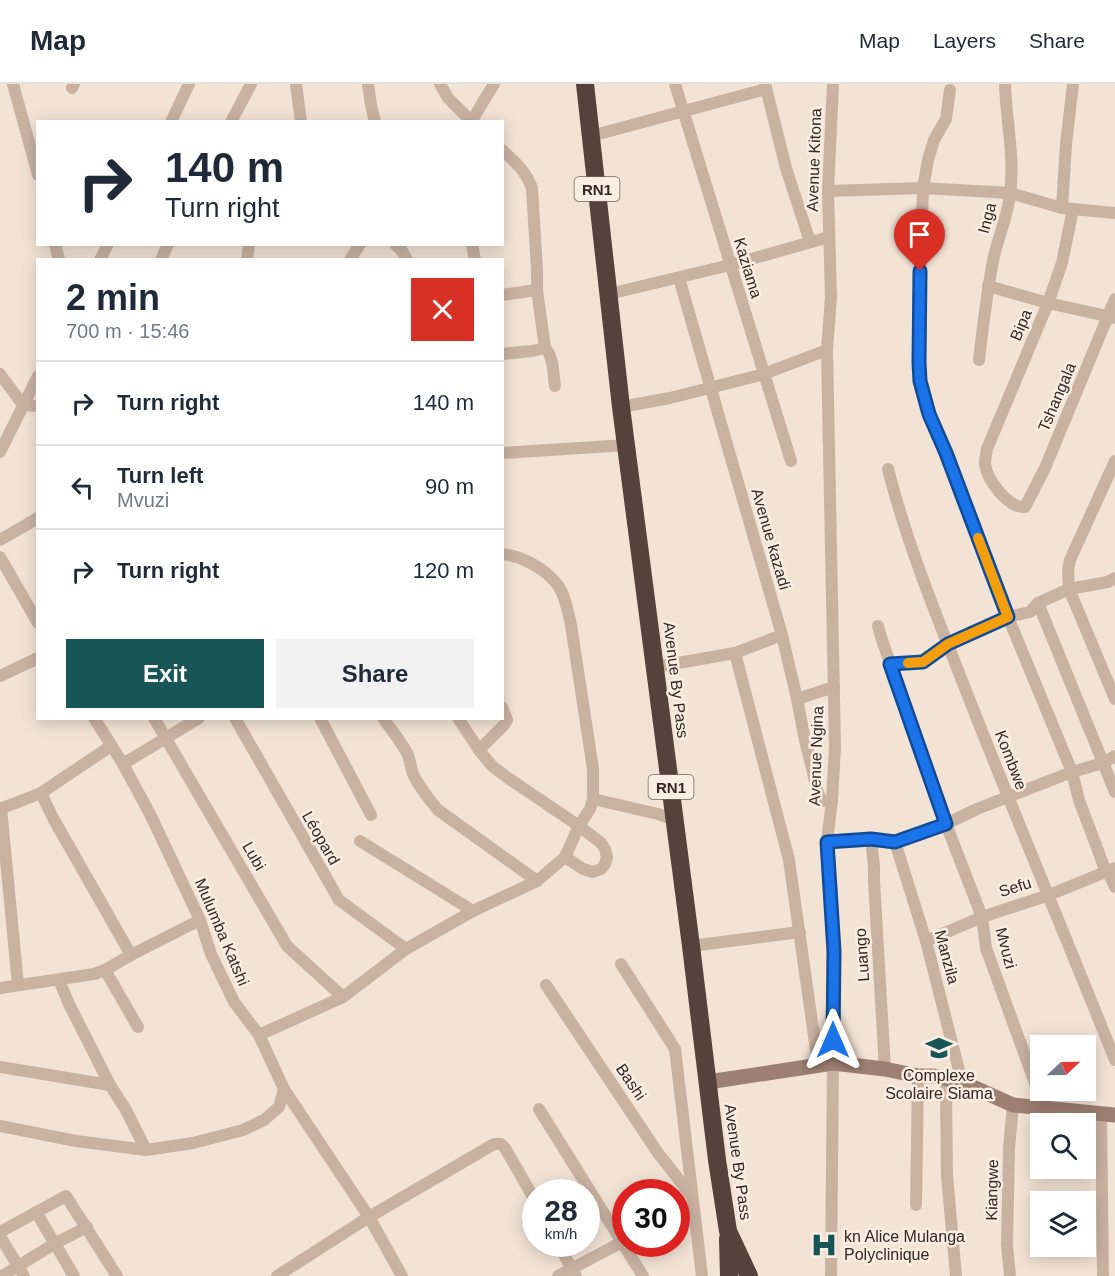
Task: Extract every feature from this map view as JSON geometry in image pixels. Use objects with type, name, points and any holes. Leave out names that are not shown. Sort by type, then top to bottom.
[{"type":"highway","name":"Avenue By Pass","points":[[585,84],[621,407],[692,946],[717,1160],[728,1231],[748,1276]]},
{"type":"highway","points":[[728,1231],[729,1276]]},
{"type":"street","points":[[13,84],[36,169]]},
{"type":"street","points":[[172,120],[189,84]]},
{"type":"street","points":[[232,120],[251,84]]},
{"type":"street","points":[[296,84],[301,120]]},
{"type":"street","points":[[368,84],[375,120]]},
{"type":"street","points":[[440,84],[448,98],[470,120]]},
{"type":"street","points":[[472,120],[494,84]]},
{"type":"street","name":"Kaziama","points":[[675,84],[790,461]]},
{"type":"street","name":"Avenue Kitona","points":[[829,237],[828,191],[833,84]]},
{"type":"street","name":"Inga","points":[[979,360],[988,286],[1010,194],[1011,148],[1005,105],[1005,84]]},
{"type":"street","name":"Bipa","points":[[1025,507],[1014,506],[999,492],[985,464],[987,449],[1048,303],[1062,263],[1067,209],[1066,144],[1073,84]]},
{"type":"street","points":[[591,136],[766,86],[786,168],[810,242]]},
{"type":"street","points":[[950,90],[946,118],[934,140],[923,188],[919,306],[920,381],[929,414],[1008,617],[1072,772],[1081,807],[1110,870],[1115,887]]},
{"type":"street","points":[[504,152],[522,168],[532,188],[537,290],[544,348],[548,351],[552,363],[555,386]]},
{"type":"street","points":[[828,191],[923,188],[1010,194],[1067,209],[1115,213]]},
{"type":"street","points":[[609,294],[730,265],[829,237]]},
{"type":"street","name":"Avenue Ngina","points":[[829,237],[831,297],[827,350],[835,747],[827,842],[834,951],[826,1063],[831,1276]]},
{"type":"street","points":[[397,246],[406,258]]},
{"type":"street","name":"Avenue kazadi","points":[[679,278],[782,635],[818,793],[824,801],[832,800]]},
{"type":"street","points":[[988,286],[1111,318]]},
{"type":"street","points":[[504,295],[537,290]]},
{"type":"street","name":"Tshangala","points":[[1025,507],[1045,468],[1111,318],[1115,299]]},
{"type":"street","points":[[504,354],[544,348]]},
{"type":"street","points":[[621,407],[764,374],[827,350]]},
{"type":"street","points":[[0,374],[23,405],[36,406]]},
{"type":"street","points":[[0,452],[36,380]]},
{"type":"street","points":[[504,453],[627,445]]},
{"type":"street","points":[[1115,461],[1068,570],[1069,589],[1115,699]]},
{"type":"street","name":"Kombwe","points":[[888,469],[904,527],[948,644],[1115,1060]]},
{"type":"street","points":[[0,540],[36,520]]},
{"type":"street","points":[[259,1035],[343,997],[406,949],[472,911],[537,881],[565,856],[590,809],[593,799],[593,769],[573,635],[565,603],[558,584],[546,573],[533,564],[504,554]]},
{"type":"street","points":[[1,563],[36,620]]},
{"type":"street","points":[[890,664],[923,662],[948,644],[1008,617],[1030,612],[1038,603],[1069,589],[1108,582],[1115,578]]},
{"type":"street","points":[[1038,603],[1115,792]]},
{"type":"street","name":"Mvuzi","points":[[878,626],[946,824],[982,917],[986,948],[1044,1108]]},
{"type":"street","points":[[655,668],[735,653],[782,635]]},
{"type":"street","points":[[735,653],[789,860],[800,932],[826,1063]]},
{"type":"street","points":[[0,676],[36,659]]},
{"type":"street","points":[[797,699],[834,687]]},
{"type":"street","points":[[479,750],[504,725],[507,720],[504,712]]},
{"type":"street","name":"Mulumba Katshi","points":[[95,720],[152,816],[200,920],[211,954],[234,1002],[259,1035],[284,1089],[369,1217],[402,1276]]},
{"type":"street","name":"Lubi","points":[[155,720],[287,946],[343,997]]},
{"type":"street","points":[[123,764],[195,720]]},
{"type":"street","name":"Léopard","points":[[236,720],[339,900],[406,949]]},
{"type":"street","points":[[322,720],[371,815]]},
{"type":"street","points":[[384,720],[409,757],[416,779],[438,810],[537,881]]},
{"type":"street","points":[[459,720],[492,766],[601,843],[606,857],[601,869],[593,872],[565,856]]},
{"type":"street","points":[[18,986],[1,808],[41,793],[111,746]]},
{"type":"street","points":[[827,842],[871,839],[895,842],[946,824],[977,809],[1072,772],[1103,763],[1115,756]]},
{"type":"street","points":[[41,793],[131,955]]},
{"type":"street","points":[[593,799],[675,820]]},
{"type":"street","name":"Luango","points":[[871,839],[885,1069]]},
{"type":"street","points":[[360,841],[472,911]]},
{"type":"street","name":"Manzila","points":[[895,842],[926,941],[955,1081],[946,1088],[947,1176],[956,1276]]},
{"type":"street","name":"Sefu","points":[[926,941],[982,917],[1049,895],[1110,870]]},
{"type":"street","points":[[0,988],[94,974],[200,920]]},
{"type":"street","points":[[692,946],[800,932]]},
{"type":"street","points":[[621,964],[675,1049],[702,1276]]},
{"type":"street","points":[[105,970],[138,1027]]},
{"type":"street","points":[[59,980],[110,1085],[126,1110],[146,1150]]},
{"type":"street","name":"Bashi","points":[[546,985],[658,1153],[692,1196]]},
{"type":"street","points":[[708,1082],[826,1063],[885,1069],[918,1076],[934,1076],[955,1081],[1013,1105],[1108,1114],[1103,1276]]},
{"type":"street","points":[[0,1066],[110,1085]]},
{"type":"street","points":[[916,1204],[918,1076]]},
{"type":"street","points":[[0,1126],[76,1141],[146,1150],[193,1143],[243,1130],[264,1120],[279,1107],[284,1089]]},
{"type":"street","name":"Kiangwe","points":[[1010,1276],[1007,1245],[1013,1105]]},
{"type":"street","points":[[539,1109],[612,1226]]},
{"type":"street","points":[[278,1276],[369,1217],[494,1144],[501,1144],[505,1148],[523,1179]]},
{"type":"street","points":[[21,1271],[0,1234],[66,1196],[117,1276]]},
{"type":"street","points":[[36,1212],[74,1276]]},
{"type":"street","points":[[2,1276],[21,1271],[54,1244],[87,1227]]},
{"type":"street","points":[[558,1276],[574,1272],[612,1248]]},
{"type":"street","points":[[565,1257],[574,1272]]},
{"type":"street","points":[[631,1257],[643,1276]]},
{"type":"slow traffic","points":[[908,663],[923,662],[948,644],[1008,617],[978,538]]},
{"type":"place","name":"Complexe Scolaire Siama","points":[[939,1048]]},
{"type":"place","name":"kn Alice Mulanga Polyclinique","points":[[824,1245]]},
{"type":"route","points":[[833,1040],[834,951],[827,842],[871,839],[895,842],[946,824],[890,664],[923,662],[948,644],[1008,617],[929,414],[920,381],[920,271]]}]
